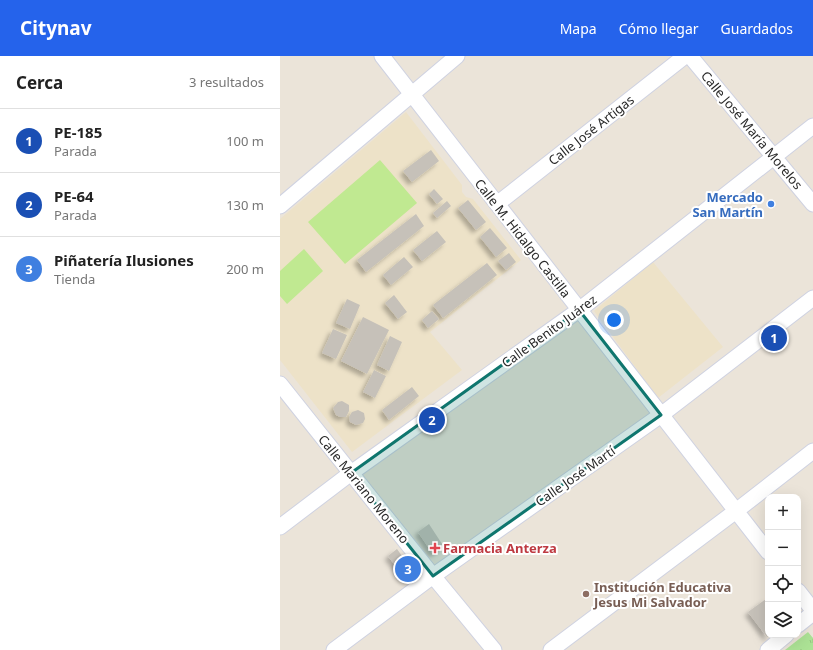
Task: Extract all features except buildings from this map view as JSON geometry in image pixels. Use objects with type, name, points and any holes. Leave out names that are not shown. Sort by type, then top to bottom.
[{"type":"street","name":"Calle M. Hidalgo Castilla","points":[[382,56],[765,548]]},
{"type":"street","points":[[280,206],[457,56]]},
{"type":"street","points":[[412,94],[461,56]]},
{"type":"street","name":"Calle José Artigas","points":[[497,204],[685,56]]},
{"type":"street","name":"Calle José María Morelos","points":[[690,56],[813,204]]},
{"type":"street","name":"Calle Benito Juárez","points":[[280,528],[351,474],[579,310],[813,126]]},
{"type":"street","name":"Calle José Martí","points":[[334,650],[433,576],[661,415],[813,298]]},
{"type":"street","name":"Calle Mariano Moreno","points":[[280,384],[494,650]]},
{"type":"street","points":[[552,650],[736,512],[813,451]]},
{"type":"street","points":[[801,595],[813,611],[801,622]]},
{"type":"street","points":[[768,650],[782,638]]},
{"type":"highlighted area","points":[[579,310],[661,415],[433,576],[351,473]]},
{"type":"shaded area","points":[[406,112],[462,185],[462,192],[466,197],[473,199],[521,260],[430,332],[462,370],[352,452],[280,360],[280,219]]},
{"type":"shaded area","points":[[653,262],[723,347],[658,398],[594,311]]},
{"type":"green space","points":[[380,160],[417,203],[345,264],[308,222]]},
{"type":"green space","points":[[304,249],[323,271],[287,304],[280,296],[280,271]]},
{"type":"green space","points":[[808,632],[813,638],[813,650],[785,650],[801,638]]},
{"type":"place","name":"Mercado San Martín","points":[[771,204]]},
{"type":"place","name":"PE-185","points":[[774,338]]},
{"type":"place","name":"PE-64","points":[[432,420]]},
{"type":"place","name":"Farmacia Anterza","points":[[435,548]]},
{"type":"place","name":"Piñatería Ilusiones","points":[[408,569]]},
{"type":"place","name":"Institución Educativa Jesus Mi Salvador","points":[[586,594]]}]
